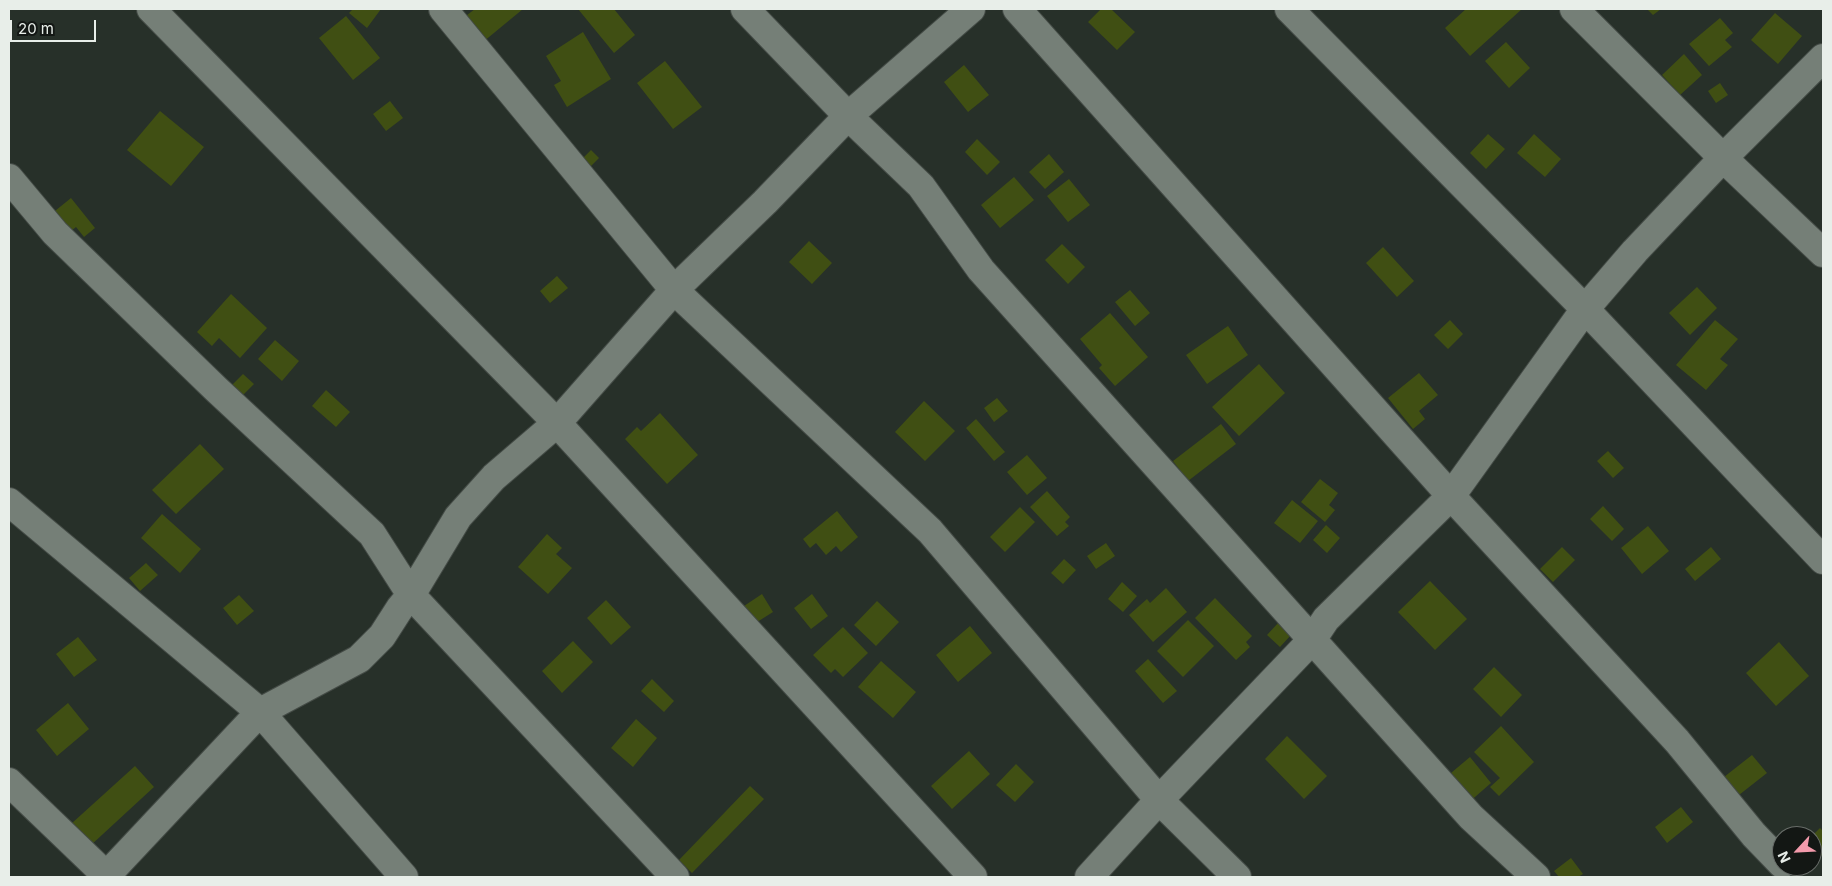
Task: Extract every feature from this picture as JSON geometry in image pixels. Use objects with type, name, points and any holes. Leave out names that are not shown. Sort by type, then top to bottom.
[{"type":"street","points":[[151,9],[557,423],[973,877]]},
{"type":"street","points":[[443,9],[674,290],[930,531],[1159,800],[1237,877]]},
{"type":"street","points":[[745,9],[848,116],[921,186],[981,270],[1471,817],[1536,877]]},
{"type":"street","points":[[9,782],[106,877],[260,712],[359,659],[382,636],[411,594],[458,517],[494,477],[557,423],[674,290],[766,202],[848,116],[971,9]]},
{"type":"street","points":[[1017,9],[1451,496],[1677,741],[1754,835],[1772,854]]},
{"type":"street","points":[[1289,9],[1585,309],[1823,560]]},
{"type":"street","points":[[1574,9],[1723,158],[1823,253]]},
{"type":"street","points":[[1089,877],[1159,800],[1312,640],[1326,619],[1451,496],[1585,309],[1635,251],[1723,158],[1823,58]]},
{"type":"street","points":[[9,178],[56,233],[216,389],[372,534],[411,594],[675,877]]},
{"type":"street","points":[[9,502],[260,712],[404,877]]},
{"type":"building","points":[[353,9],[381,9],[367,28],[349,13]]},
{"type":"building","points":[[475,9],[523,9],[483,42],[463,18]]},
{"type":"building","points":[[578,9],[614,9],[635,35],[614,53]]},
{"type":"building","points":[[1101,9],[1111,9],[1135,32],[1117,50],[1088,22]]},
{"type":"building","points":[[1466,9],[1522,9],[1470,56],[1445,28]]},
{"type":"building","points":[[1647,9],[1661,9],[1653,15]]},
{"type":"building","points":[[1775,13],[1802,36],[1778,64],[1751,40]]},
{"type":"building","points":[[346,16],[380,58],[353,80],[319,38]]},
{"type":"building","points":[[1720,18],[1733,33],[1725,40],[1732,47],[1709,66],[1689,44]]},
{"type":"building","points":[[583,32],[611,79],[567,107],[554,85],[561,81],[546,56]]},
{"type":"building","points":[[1506,42],[1530,68],[1509,88],[1485,61]]},
{"type":"building","points":[[1684,54],[1702,75],[1680,95],[1662,75]]},
{"type":"building","points":[[665,61],[702,107],[673,129],[637,83]]},
{"type":"building","points":[[964,65],[989,95],[968,112],[944,82]]},
{"type":"building","points":[[1720,83],[1728,95],[1716,103],[1708,91]]},
{"type":"building","points":[[390,101],[403,118],[386,131],[373,114]]},
{"type":"building","points":[[160,111],[204,147],[171,186],[127,150]]},
{"type":"building","points":[[1488,134],[1505,149],[1486,169],[1470,153]]},
{"type":"building","points":[[1534,134],[1561,159],[1545,177],[1517,153]]},
{"type":"building","points":[[977,139],[1000,162],[987,175],[965,152]]},
{"type":"building","points":[[591,150],[599,158],[588,169],[580,161]]},
{"type":"building","points":[[1049,154],[1064,172],[1045,189],[1029,172]]},
{"type":"building","points":[[1014,177],[1034,200],[1000,228],[981,205]]},
{"type":"building","points":[[1069,179],[1090,205],[1068,222],[1047,196]]},
{"type":"building","points":[[71,198],[95,228],[84,237],[76,227],[66,235],[50,215]]},
{"type":"building","points":[[809,241],[832,263],[812,284],[789,262]]},
{"type":"building","points":[[1062,244],[1085,267],[1068,284],[1045,260]]},
{"type":"building","points":[[1383,247],[1414,281],[1397,297],[1366,263]]},
{"type":"building","points":[[557,276],[568,288],[550,303],[540,291]]},
{"type":"building","points":[[1697,287],[1717,308],[1690,335],[1669,313]]},
{"type":"building","points":[[1130,290],[1150,313],[1135,326],[1115,302]]},
{"type":"building","points":[[231,294],[267,328],[240,358],[219,338],[212,346],[197,332]]},
{"type":"building","points":[[1110,313],[1148,357],[1115,386],[1099,368],[1102,365],[1080,339]]},
{"type":"building","points":[[1450,320],[1463,334],[1448,349],[1434,335]]},
{"type":"building","points":[[1715,320],[1738,339],[1720,359],[1728,365],[1706,390],[1676,365]]},
{"type":"building","points":[[1228,326],[1248,355],[1207,384],[1186,355]]},
{"type":"building","points":[[275,340],[299,361],[282,381],[258,359]]},
{"type":"building","points":[[1259,364],[1285,393],[1239,436],[1212,407]]},
{"type":"building","points":[[1419,373],[1438,395],[1419,411],[1425,419],[1413,429],[1388,398]]},
{"type":"building","points":[[243,374],[254,384],[236,402],[226,391]]},
{"type":"building","points":[[326,390],[350,412],[336,427],[312,406]]},
{"type":"building","points":[[997,398],[1008,411],[994,422],[984,408]]},
{"type":"building","points":[[924,401],[955,431],[925,461],[895,432]]},
{"type":"building","points":[[660,413],[698,455],[667,484],[625,439],[637,427],[641,431]]},
{"type":"building","points":[[976,419],[1005,452],[994,461],[966,428]]},
{"type":"building","points":[[1221,424],[1236,444],[1188,481],[1173,461]]},
{"type":"building","points":[[200,444],[224,469],[176,514],[152,490]]},
{"type":"building","points":[[1608,451],[1624,468],[1613,478],[1597,461]]},
{"type":"building","points":[[1027,455],[1047,478],[1027,495],[1007,472]]},
{"type":"building","points":[[1320,479],[1338,493],[1329,505],[1335,510],[1325,522],[1301,502]]},
{"type":"building","points":[[1047,491],[1070,517],[1065,522],[1069,526],[1057,536],[1030,507]]},
{"type":"building","points":[[1292,500],[1318,521],[1300,543],[1274,523]]},
{"type":"building","points":[[1603,506],[1624,529],[1612,541],[1590,519]]},
{"type":"building","points":[[1020,507],[1035,522],[1005,552],[990,537]]},
{"type":"building","points":[[837,511],[858,537],[841,552],[836,546],[826,555],[816,543],[810,548],[803,539]]},
{"type":"building","points":[[162,514],[201,549],[180,573],[141,538]]},
{"type":"building","points":[[1326,525],[1340,538],[1327,553],[1313,540]]},
{"type":"building","points":[[1648,526],[1669,551],[1642,574],[1621,548]]},
{"type":"building","points":[[547,534],[562,548],[556,554],[572,568],[548,594],[518,567]]},
{"type":"building","points":[[1106,543],[1115,556],[1096,569],[1087,556]]},
{"type":"building","points":[[1562,547],[1575,560],[1553,582],[1540,569]]},
{"type":"building","points":[[1711,547],[1721,559],[1695,581],[1685,569]]},
{"type":"building","points":[[1064,559],[1076,570],[1063,584],[1051,573]]},
{"type":"building","points":[[146,563],[158,575],[140,591],[129,578]]},
{"type":"building","points":[[1430,581],[1467,619],[1435,650],[1398,612]]},
{"type":"building","points":[[1122,582],[1137,596],[1123,612],[1108,599]]},
{"type":"building","points":[[1166,588],[1187,612],[1153,642],[1129,615],[1147,599],[1150,603]]},
{"type":"building","points":[[762,594],[773,612],[754,624],[738,610]]},
{"type":"building","points":[[812,594],[828,616],[811,629],[794,608]]},
{"type":"building","points":[[239,595],[254,611],[237,625],[223,608]]},
{"type":"building","points":[[1215,598],[1252,636],[1246,642],[1250,647],[1236,660],[1195,618]]},
{"type":"building","points":[[606,600],[631,627],[611,645],[587,618]]},
{"type":"building","points":[[877,601],[899,622],[876,646],[854,625]]},
{"type":"building","points":[[1188,620],[1214,646],[1183,677],[1157,651]]},
{"type":"building","points":[[1279,622],[1291,635],[1280,647],[1267,635]]},
{"type":"building","points":[[970,626],[992,653],[958,682],[936,655]]},
{"type":"building","points":[[843,627],[868,653],[843,677],[835,669],[831,673],[813,655]]},
{"type":"building","points":[[78,637],[97,660],[74,677],[56,654]]},
{"type":"building","points":[[573,641],[593,662],[562,693],[542,671]]},
{"type":"building","points":[[1779,642],[1809,676],[1776,706],[1746,673]]},
{"type":"building","points":[[1148,659],[1177,691],[1163,703],[1135,671]]},
{"type":"building","points":[[881,661],[916,692],[893,718],[858,687]]},
{"type":"building","points":[[1494,667],[1522,695],[1501,717],[1473,689]]},
{"type":"building","points":[[652,679],[674,701],[664,712],[641,691]]},
{"type":"building","points":[[68,703],[89,729],[57,756],[36,730]]},
{"type":"building","points":[[636,719],[657,738],[633,767],[611,748]]},
{"type":"building","points":[[1501,726],[1534,762],[1499,796],[1490,787],[1500,778],[1474,752]]},
{"type":"building","points":[[1287,736],[1327,776],[1304,799],[1265,759]]},
{"type":"building","points":[[969,751],[990,774],[952,809],[931,786]]},
{"type":"building","points":[[1752,755],[1767,773],[1739,795],[1724,777]]},
{"type":"building","points":[[1470,757],[1491,783],[1467,804],[1445,778]]},
{"type":"building","points":[[1016,764],[1034,782],[1015,802],[996,785]]},
{"type":"building","points":[[135,766],[154,787],[90,846],[71,824]]},
{"type":"building","points":[[750,786],[764,799],[692,873],[679,860]]},
{"type":"building","points":[[1681,807],[1693,822],[1667,843],[1655,827]]},
{"type":"building","points":[[1822,830],[1823,831],[1822,855]]},
{"type":"building","points":[[1571,858],[1583,874],[1578,877],[1559,877],[1554,871]]}]
